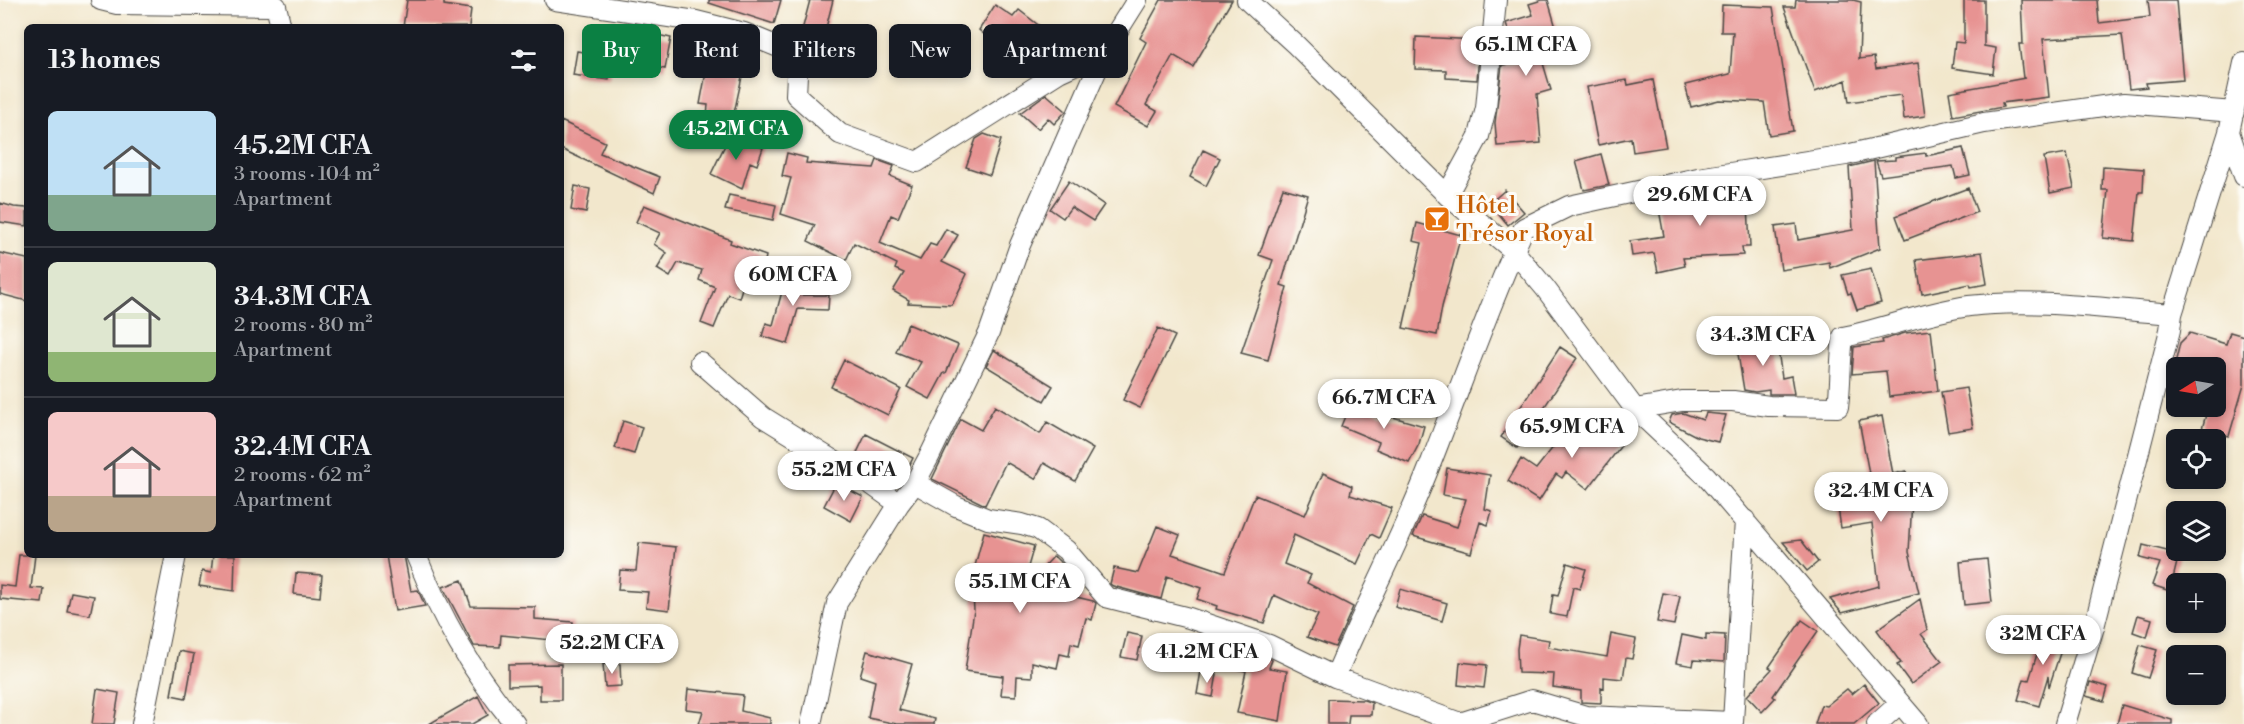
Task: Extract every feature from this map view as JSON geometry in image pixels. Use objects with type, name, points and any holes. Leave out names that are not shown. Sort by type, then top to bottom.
[{"type":"street","points":[[100,0],[117,4],[277,3]]},
{"type":"street","points":[[555,0],[641,7],[744,33],[798,55],[796,95],[840,134],[917,162],[1050,78]]},
{"type":"street","points":[[1122,24],[1137,0]]},
{"type":"street","points":[[1247,0],[1296,45],[1447,195],[1514,251],[1545,288],[1635,409],[1706,476],[1917,724]]},
{"type":"street","points":[[1447,195],[1479,136],[1484,117],[1491,67],[1496,0]]},
{"type":"street","points":[[274,24],[277,3]]},
{"type":"street","points":[[277,3],[280,24]]},
{"type":"street","points":[[2065,724],[2097,616],[2167,342],[2172,314],[2229,132],[2244,63]]},
{"type":"street","points":[[810,724],[837,603],[899,504],[915,483],[989,333],[1025,235],[1093,78]]},
{"type":"street","points":[[1335,677],[1362,614],[1408,519],[1524,228],[1569,206],[1698,178],[1846,155],[1984,123],[2124,103],[2234,112]]},
{"type":"street","points":[[2229,132],[2244,176]]},
{"type":"street","points":[[1635,409],[1682,401],[1733,401],[1768,406],[1838,406],[1842,380],[1840,360],[1843,337],[1966,306],[2000,303],[2047,304],[2172,314]]},
{"type":"street","points":[[700,362],[763,417],[868,482],[899,504]]},
{"type":"street","points":[[915,483],[956,506],[988,519],[1038,529],[1066,550],[1106,597],[1189,618],[1269,645],[1335,677],[1460,723],[1532,700],[1586,716],[1736,723],[1745,520]]},
{"type":"street","points":[[142,724],[159,649],[175,558]]},
{"type":"street","points":[[417,558],[453,636],[477,675],[515,724]]},
{"type":"street","points":[[1877,724],[1900,703]]},
{"type":"building","points":[[407,0],[444,0],[444,5],[471,9],[469,24],[403,24]]},
{"type":"building","points":[[709,0],[781,0],[774,24],[709,3]]},
{"type":"building","points":[[810,0],[833,0],[827,24],[804,24]]},
{"type":"building","points":[[1161,0],[1232,0],[1193,67],[1173,55],[1146,105],[1157,111],[1148,126],[1114,107],[1146,42],[1140,38]]},
{"type":"building","points":[[1548,0],[1563,52],[1542,60],[1551,90],[1537,94],[1541,143],[1497,146],[1495,123],[1502,65],[1519,63],[1506,23],[1533,15],[1529,4]]},
{"type":"building","points":[[1796,0],[1861,2],[1859,59],[1874,57],[1876,69],[1918,63],[1925,116],[1904,119],[1901,95],[1849,102],[1846,80],[1815,92],[1784,7],[1795,7]]},
{"type":"building","points":[[1964,0],[1984,0],[1984,46],[1996,48],[1993,74],[1952,68],[1955,42],[1964,43]]},
{"type":"building","points":[[2021,0],[2097,0],[2099,23],[2150,17],[2148,0],[2176,0],[2183,80],[2146,83],[2147,87],[2129,89],[2122,35],[2043,39],[2049,97],[2002,103],[2003,107],[1953,116],[1949,92],[2025,78],[2023,78],[2019,44],[2023,44]]},
{"type":"building","points":[[995,5],[1013,17],[1019,10],[1037,24],[983,24],[983,33],[979,30]]},
{"type":"building","points":[[1722,5],[1773,7],[1793,131],[1769,135],[1764,102],[1719,100],[1691,107],[1685,85],[1730,74],[1733,32],[1721,32]]},
{"type":"building","points":[[661,36],[671,38],[665,69],[661,68]]},
{"type":"building","points":[[1416,37],[1480,40],[1477,80],[1446,78],[1446,70],[1415,69]]},
{"type":"building","points":[[577,51],[582,52],[582,76],[573,75]]},
{"type":"building","points":[[705,78],[742,78],[734,113],[734,127],[706,125],[708,105],[700,104]]},
{"type":"building","points":[[1627,80],[1628,85],[1653,80],[1666,147],[1633,152],[1631,138],[1598,145],[1587,87]]},
{"type":"building","points":[[1046,94],[1066,111],[1054,124],[1048,118],[1038,129],[1020,113]]},
{"type":"building","points":[[564,122],[605,142],[600,153],[660,177],[654,193],[564,150]]},
{"type":"building","points":[[984,134],[1001,140],[990,175],[966,167],[976,139]]},
{"type":"building","points":[[730,135],[763,148],[757,165],[750,162],[742,189],[711,174]]},
{"type":"building","points":[[1963,148],[1970,175],[1956,178],[1953,166],[1881,176],[1876,161],[1895,160],[1895,157],[1926,153],[1926,156]]},
{"type":"building","points":[[1203,150],[1220,158],[1206,186],[1190,177]]},
{"type":"building","points":[[787,153],[807,158],[806,163],[874,168],[877,160],[894,166],[890,176],[912,185],[898,218],[891,215],[880,243],[920,260],[930,244],[936,246],[946,229],[958,235],[942,262],[967,274],[952,305],[908,303],[909,300],[893,291],[904,273],[895,269],[897,264],[854,243],[846,260],[808,241],[815,225],[781,214],[791,178],[782,176]]},
{"type":"building","points":[[2067,153],[2074,188],[2050,193],[2044,157]]},
{"type":"building","points":[[1601,154],[1609,185],[1584,190],[1576,161]]},
{"type":"building","points":[[1874,161],[1880,248],[1830,268],[1829,262],[1781,270],[1775,227],[1796,224],[1798,240],[1853,230],[1849,167]]},
{"type":"building","points":[[2103,166],[2144,169],[2143,192],[2139,192],[2134,241],[2103,238],[2108,190],[2102,190]]},
{"type":"building","points":[[1069,181],[1104,205],[1093,221],[1071,207],[1063,218],[1050,209]]},
{"type":"building","points":[[1747,182],[1750,247],[1742,247],[1743,255],[1683,258],[1685,266],[1658,272],[1654,253],[1632,256],[1630,241],[1664,236],[1657,199],[1674,196],[1674,198]]},
{"type":"building","points":[[575,186],[590,189],[586,213],[571,210]]},
{"type":"building","points":[[1283,188],[1308,195],[1281,285],[1287,287],[1268,360],[1241,353],[1273,260],[1259,255]]},
{"type":"building","points":[[1968,188],[1977,212],[1905,240],[1896,216]]},
{"type":"building","points":[[1505,190],[1524,212],[1508,225],[1490,203]]},
{"type":"building","points":[[729,195],[776,205],[773,220],[725,210]]},
{"type":"building","points":[[0,203],[24,208],[24,226],[0,222]]},
{"type":"building","points":[[644,205],[731,240],[730,243],[766,256],[763,271],[749,266],[739,298],[728,294],[714,328],[701,323],[715,287],[699,280],[702,270],[678,263],[670,277],[657,269],[667,253],[654,244],[660,233],[636,222]]},
{"type":"building","points":[[1417,223],[1461,235],[1437,335],[1403,328],[1422,243],[1413,241]]},
{"type":"building","points":[[1982,252],[1987,284],[1971,287],[1970,284],[1922,294],[1916,260]]},
{"type":"building","points":[[0,253],[24,258],[24,300],[0,294]]},
{"type":"building","points":[[788,269],[807,275],[802,295],[829,295],[828,310],[798,309],[788,344],[762,336],[766,323],[773,325]]},
{"type":"building","points":[[1871,269],[1881,303],[1857,310],[1851,293],[1848,294],[1842,275]]},
{"type":"building","points":[[908,324],[958,345],[946,373],[930,399],[907,387],[921,362],[896,352]]},
{"type":"building","points":[[1158,328],[1175,336],[1140,408],[1123,400]]},
{"type":"building","points":[[1931,330],[1938,391],[1889,397],[1886,371],[1852,374],[1854,347],[1883,343],[1882,340],[1905,333]]},
{"type":"building","points":[[2230,332],[2244,336],[2244,385],[2229,436],[2226,435],[2226,429],[2202,429],[2205,417],[2226,417],[2226,357],[2177,357],[2180,343],[2190,333],[2226,344]]},
{"type":"building","points":[[1776,336],[1782,378],[1791,376],[1794,394],[1769,394],[1769,390],[1755,392],[1744,390],[1736,342]]},
{"type":"building","points":[[1560,347],[1577,358],[1517,448],[1501,437]]},
{"type":"building","points":[[994,350],[1053,386],[1044,401],[986,366]]},
{"type":"building","points":[[844,360],[901,389],[888,415],[831,387]]},
{"type":"building","points":[[1966,388],[1973,428],[1948,432],[1941,392]]},
{"type":"building","points":[[1353,397],[1374,406],[1372,411],[1424,426],[1419,444],[1409,463],[1376,449],[1379,442],[1341,426]]},
{"type":"building","points":[[995,406],[1040,434],[1047,422],[1093,449],[1075,481],[1044,463],[1035,479],[1006,462],[985,505],[932,479],[961,419],[981,430]]},
{"type":"building","points":[[1683,413],[1703,420],[1706,413],[1726,415],[1718,442],[1698,437],[1669,422],[1672,415]]},
{"type":"building","points":[[1614,415],[1633,430],[1588,489],[1566,472],[1562,478],[1556,474],[1539,501],[1508,481],[1521,459],[1536,469],[1569,427],[1592,444]]},
{"type":"building","points":[[1882,416],[1893,474],[1906,471],[1912,501],[1909,552],[1919,593],[1842,613],[1830,599],[1879,586],[1872,523],[1841,528],[1836,494],[1872,489],[1859,421]]},
{"type":"building","points":[[623,421],[642,427],[634,454],[615,448]]},
{"type":"building","points":[[866,434],[913,458],[905,474],[898,471],[894,478],[854,459]]},
{"type":"building","points":[[1447,468],[1490,475],[1485,509],[1492,511],[1488,525],[1480,522],[1471,553],[1413,536],[1422,516],[1457,527],[1466,499],[1443,495]]},
{"type":"building","points":[[1323,473],[1352,486],[1350,495],[1392,508],[1379,538],[1371,534],[1357,564],[1294,535],[1284,564],[1311,575],[1307,583],[1353,607],[1335,647],[1307,637],[1318,615],[1274,595],[1264,623],[1216,609],[1217,606],[1197,599],[1201,588],[1167,576],[1161,599],[1110,584],[1114,568],[1138,573],[1157,526],[1180,535],[1172,554],[1225,572],[1255,495],[1305,515]]},
{"type":"building","points":[[836,483],[863,497],[851,521],[824,506]]},
{"type":"building","points":[[984,532],[1034,546],[1021,591],[1054,556],[1067,569],[1047,590],[1096,603],[1092,620],[1086,618],[1079,645],[1071,643],[1069,656],[1060,654],[1057,668],[1032,662],[1032,677],[1017,676],[1016,696],[1001,695],[1003,676],[965,671],[974,610],[971,567],[975,566]]},
{"type":"building","points":[[1801,540],[1818,562],[1807,571],[1783,542]]},
{"type":"building","points":[[639,543],[676,547],[669,610],[646,607],[648,592],[618,590],[620,570],[636,571]]},
{"type":"building","points":[[2143,545],[2166,551],[2166,561],[2177,561],[2174,573],[2166,573],[2166,590],[2152,585],[2160,563],[2140,558]]},
{"type":"building","points":[[19,555],[24,555],[24,558],[35,558],[31,588],[44,589],[42,603],[0,599],[0,585],[15,587]]},
{"type":"building","points":[[213,558],[235,558],[234,591],[199,586],[202,571],[211,573]]},
{"type":"building","points":[[386,558],[405,558],[411,591],[418,590],[425,606],[395,611]]},
{"type":"building","points":[[1987,559],[1992,602],[1964,605],[1960,562]]},
{"type":"building","points":[[1567,563],[1586,569],[1580,589],[1573,587],[1567,617],[1550,614],[1553,595],[1558,596]]},
{"type":"building","points":[[296,573],[322,575],[320,597],[294,594]]},
{"type":"building","points":[[462,580],[471,606],[535,607],[535,619],[573,622],[572,642],[501,635],[500,647],[474,646],[443,587]]},
{"type":"building","points":[[1400,589],[1447,603],[1442,621],[1395,607]]},
{"type":"building","points":[[71,592],[94,596],[90,615],[67,611]]},
{"type":"building","points":[[1663,593],[1680,596],[1674,625],[1657,622]]},
{"type":"building","points":[[1920,599],[1927,630],[1921,634],[1942,661],[1911,684],[1897,665],[1901,663],[1877,630]]},
{"type":"building","points":[[2138,615],[2152,619],[2147,637],[2133,632]]},
{"type":"building","points":[[1802,620],[1818,631],[1773,696],[1775,698],[1762,712],[1747,696],[1772,669],[1769,667]]},
{"type":"building","points":[[2061,624],[2063,644],[2049,687],[2048,676],[2039,706],[2018,700],[2024,679],[2029,680],[2038,651],[2046,654],[2043,626]]},
{"type":"building","points":[[1127,633],[1142,636],[1137,660],[1121,657]]},
{"type":"building","points":[[1611,634],[1636,639],[1632,659],[1626,658],[1623,679],[1604,677],[1604,688],[1601,687],[1601,703],[1581,702],[1581,691],[1553,687],[1554,674],[1518,673],[1519,635],[1549,640],[1548,647],[1607,657]]},
{"type":"building","points":[[1706,634],[1725,635],[1724,662],[1694,660],[1693,666],[1676,663],[1682,635],[1706,640]]},
{"type":"building","points":[[1218,642],[1264,656],[1272,660],[1269,668],[1287,671],[1280,721],[1237,713],[1246,671],[1214,665]]},
{"type":"building","points":[[2140,645],[2157,650],[2148,678],[2132,673]]},
{"type":"building","points":[[179,651],[194,654],[186,698],[171,695]]},
{"type":"building","points":[[867,651],[912,664],[899,710],[935,719],[934,724],[897,724],[868,718],[875,681],[860,676]]},
{"type":"building","points":[[1460,662],[1487,665],[1484,688],[1458,685]]},
{"type":"building","points":[[561,664],[561,700],[540,700],[540,685],[508,686],[508,665]]},
{"type":"building","points":[[603,664],[620,664],[621,686],[605,687]]},
{"type":"building","points":[[1201,671],[1217,674],[1213,697],[1197,694]]},
{"type":"building","points":[[2090,682],[2108,687],[2104,701],[2086,696]]},
{"type":"building","points":[[1864,684],[1879,703],[1854,724],[1815,724],[1821,705],[1826,706],[1847,689],[1852,694]]},
{"type":"building","points":[[97,689],[119,693],[114,724],[92,724]]},
{"type":"building","points":[[688,689],[743,695],[741,711],[770,718],[770,724],[699,724],[703,711],[686,709]]},
{"type":"building","points":[[478,696],[488,715],[472,724],[429,724]]},
{"type":"building","points":[[1328,699],[1364,700],[1372,703],[1371,715],[1349,715],[1348,724],[1328,724]]},
{"type":"building","points":[[2122,705],[2172,720],[2172,724],[2117,724]]},
{"type":"place","name":"Hôtel Trésor Royal","points":[[1437,219]]}]
